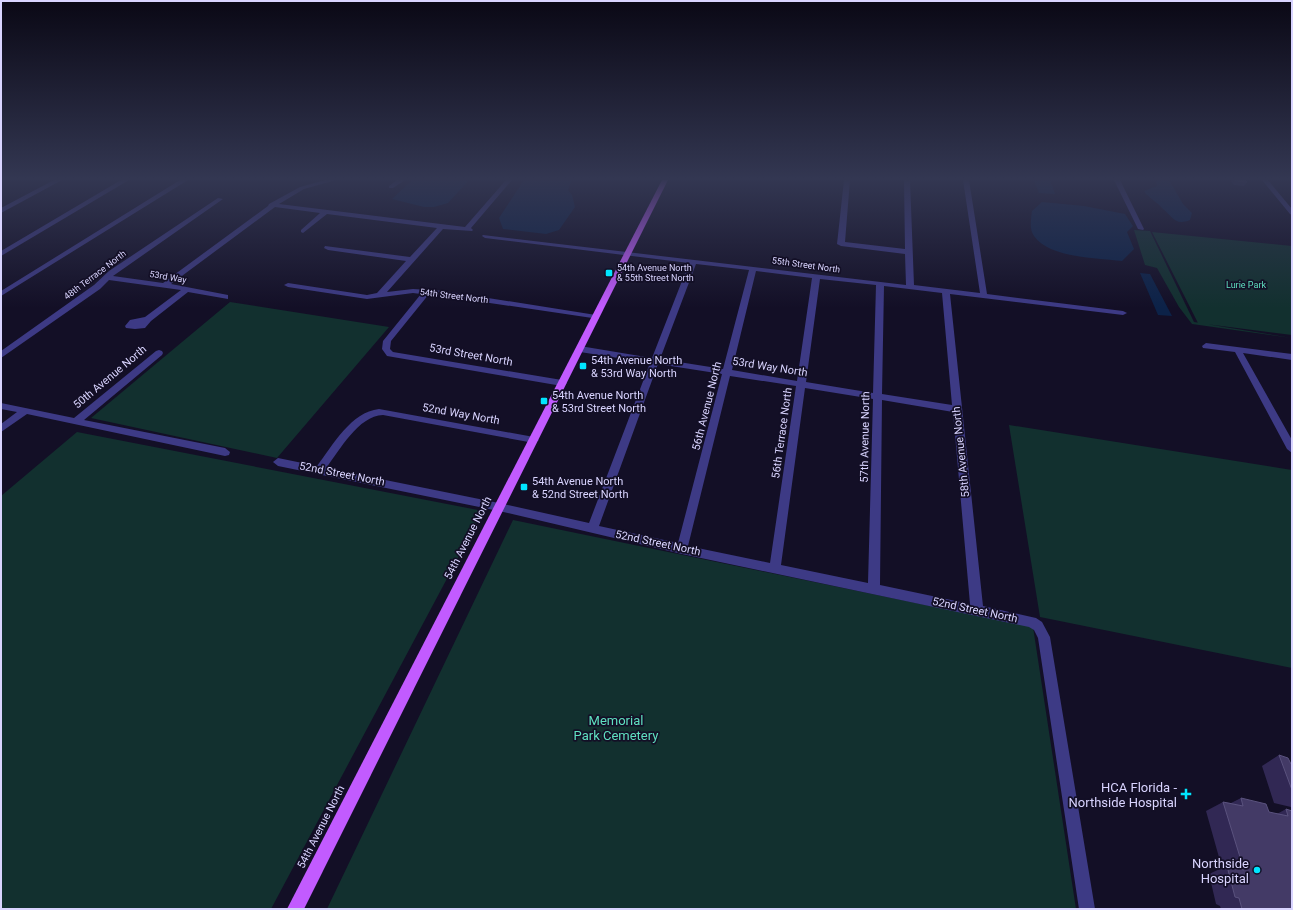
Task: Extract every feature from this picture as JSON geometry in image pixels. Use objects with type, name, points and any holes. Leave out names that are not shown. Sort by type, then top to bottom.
[{"type":"main road","name":"54th Avenue North","points":[[295,909],[644,222]]},
{"type":"street","points":[[1,254],[54,222]]},
{"type":"street","points":[[1,294],[116,222]]},
{"type":"street","name":"48th Terrace North","points":[[1,354],[187,222]]},
{"type":"street","points":[[165,285],[249,222]]},
{"type":"street","points":[[303,231],[313,222]]},
{"type":"street","points":[[412,222],[469,230],[475,222]]},
{"type":"street","points":[[843,222],[841,244],[909,252]]},
{"type":"street","points":[[908,222],[910,288]]},
{"type":"street","points":[[973,222],[984,297]]},
{"type":"street","points":[[1138,222],[1141,229]]},
{"type":"street","points":[[378,296],[442,226]]},
{"type":"street","name":"55th Street North","points":[[485,236],[629,252],[880,285],[1123,313]]},
{"type":"street","points":[[328,248],[412,260]]},
{"type":"street","points":[[592,529],[693,261]]},
{"type":"street","name":"56th Avenue North","points":[[682,549],[728,373],[753,268]]},
{"type":"street","name":"56th Terrace North","points":[[775,568],[816,276]]},
{"type":"street","name":"53rd Way","points":[[108,278],[165,285],[185,291],[225,297]]},
{"type":"street","name":"54th Street North","points":[[288,285],[367,297],[413,291],[444,293],[596,317]]},
{"type":"street","name":"57th Avenue North","points":[[874,589],[880,285]]},
{"type":"street","points":[[148,319],[185,291]]},
{"type":"street","name":"53rd Street North","points":[[427,292],[387,341],[386,349],[390,354],[562,383]]},
{"type":"street","name":"58th Avenue North","points":[[946,293],[956,409],[977,610]]},
{"type":"street","points":[[1206,346],[1292,358]]},
{"type":"street","name":"53rd Way North","points":[[580,349],[956,409]]},
{"type":"street","points":[[1239,351],[1239,354],[1292,449]]},
{"type":"street","name":"50th Avenue North","points":[[76,421],[159,353]]},
{"type":"street","points":[[1,406],[225,452]]},
{"type":"street","points":[[1,429],[25,411]]},
{"type":"street","name":"52nd Way North","points":[[320,469],[357,422],[363,417],[374,412],[384,412],[534,440]]},
{"type":"street","name":"52nd Street North","points":[[278,462],[320,469],[499,507],[682,549],[1032,622],[1038,626],[1044,637],[1088,909]]},
{"type":"green space","points":[[1134,230],[1150,231],[1194,322],[1292,338],[1192,324],[1179,307],[1157,268],[1145,265]]},
{"type":"green space","name":"Lurie Park","points":[[1152,232],[1292,246],[1292,335],[1198,323]]},
{"type":"green space","points":[[230,302],[389,327],[277,458],[91,418]]},
{"type":"green space","points":[[1009,425],[1292,470],[1292,668],[1040,617]]},
{"type":"green space","points":[[77,432],[483,511],[271,909],[1,909],[1,496]]},
{"type":"green space","name":"Memorial Park Cemetery","points":[[513,520],[1033,627],[1076,909],[327,909]]},
{"type":"water","points":[[501,222],[564,222],[559,230],[546,234],[503,229]]},
{"type":"water","points":[[1031,222],[1131,222],[1133,226],[1127,232],[1134,249],[1122,261],[1074,256],[1051,249],[1041,243],[1032,233]]},
{"type":"water","points":[[1140,273],[1150,274],[1172,316],[1158,315]]},
{"type":"building","points":[[1279,755],[1288,758],[1292,765],[1292,790]]},
{"type":"building","name":"Northside Hospital","points":[[1241,798],[1266,804],[1269,812],[1288,816],[1286,809],[1292,811],[1292,909],[1242,909],[1239,898],[1235,897],[1227,866],[1244,870],[1223,802],[1243,806]]},
{"type":"place","name":"54th Avenue North & 55th Street North","points":[[609,273]]},
{"type":"place","name":"54th Avenue North & 53rd Way North","points":[[583,366]]},
{"type":"place","name":"54th Avenue North & 53rd Street North","points":[[544,401]]},
{"type":"place","name":"54th Avenue North & 52nd Street North","points":[[524,487]]},
{"type":"place","name":"HCA Florida - Northside Hospital","points":[[1186,794]]},
{"type":"place","name":"Northside Hospital","points":[[1257,870]]}]
